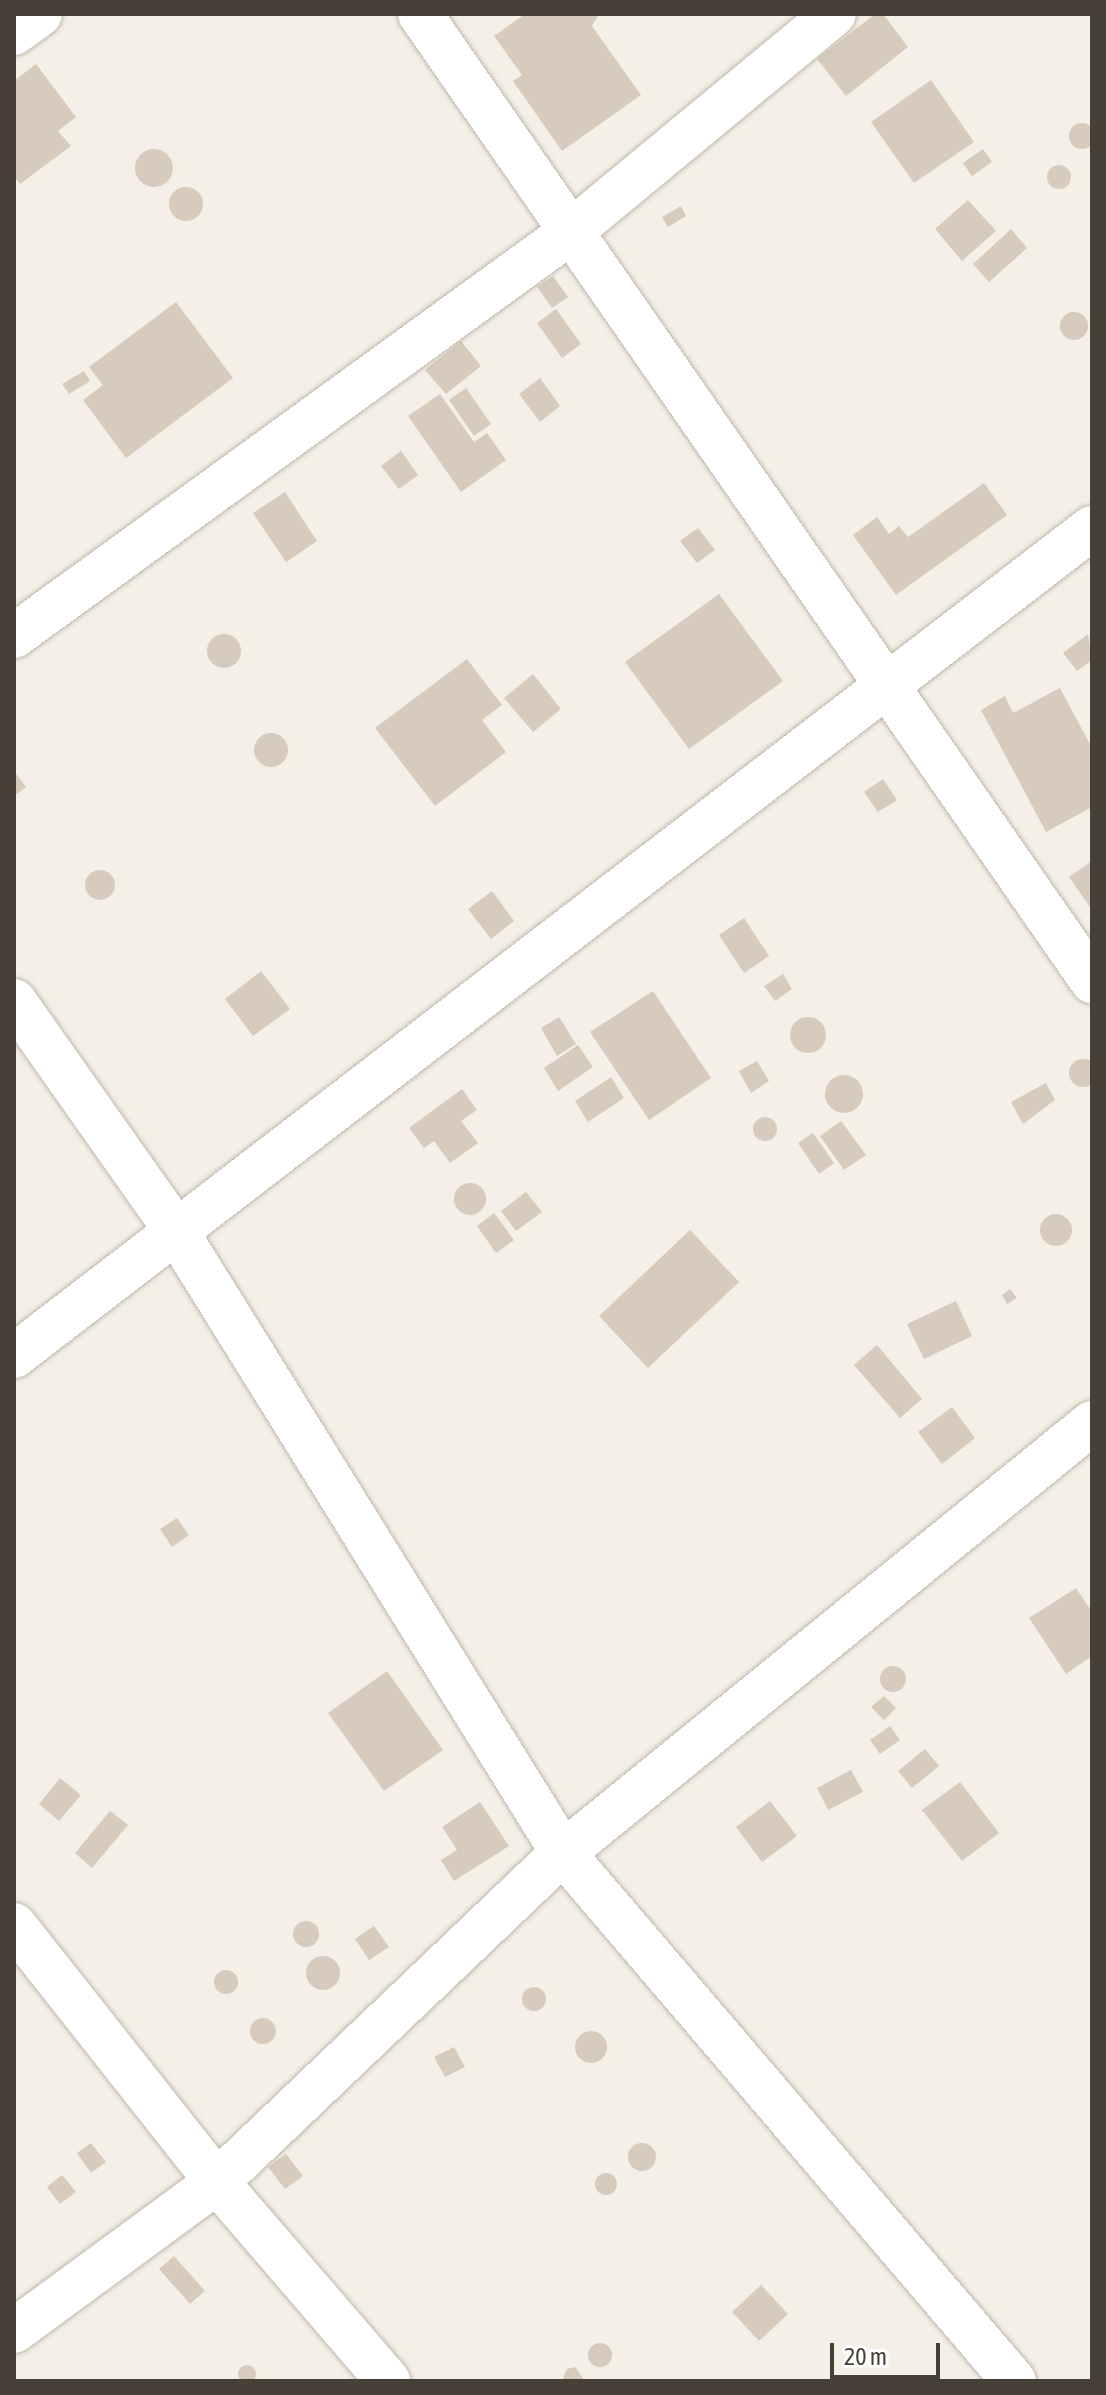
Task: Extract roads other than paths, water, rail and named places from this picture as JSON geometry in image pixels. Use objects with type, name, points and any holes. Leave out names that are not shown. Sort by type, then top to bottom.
[{"type":"street","points":[[14,33],[40,14]]},
{"type":"street","points":[[420,14],[568,234],[1092,981]]},
{"type":"street","points":[[14,636],[568,234],[834,14]]},
{"type":"street","points":[[14,1356],[1092,528]]},
{"type":"street","points":[[14,1001],[176,1231],[563,1853],[1014,2381]]},
{"type":"street","points":[[14,2331],[217,2182],[563,1853],[1092,1423]]},
{"type":"street","points":[[14,1925],[217,2182],[388,2381]]}]
